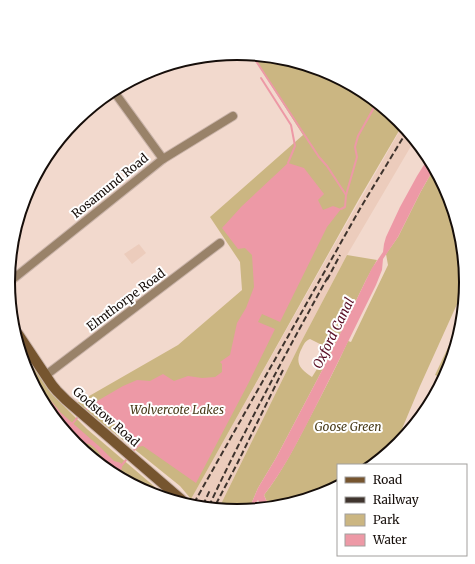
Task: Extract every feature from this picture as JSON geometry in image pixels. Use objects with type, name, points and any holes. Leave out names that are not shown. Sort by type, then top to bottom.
[{"type":"street","points":[[117,95],[163,159]]},
{"type":"street","name":"Rosamund Road","points":[[15,277],[163,159],[233,116]]},
{"type":"street","name":"Elmthorpe Road","points":[[46,375],[220,243]]},
{"type":"street","name":"Godstow Road","points":[[24,345],[57,391],[66,400],[179,497]]},
{"type":"shaded area","points":[[400,130],[412,144],[347,255],[300,344],[221,504],[191,499]]},
{"type":"shaded area","points":[[139,244],[146,253],[132,264],[124,254]]},
{"type":"green space","name":"Wolvercote Lakes","points":[[255,60],[295,67],[336,82],[373,105],[400,130],[359,199],[191,499],[180,486],[77,403],[178,345],[242,290],[240,262],[210,217],[303,135]]},
{"type":"green space","name":"Goose Green","points":[[431,173],[448,210],[456,239],[460,267],[460,297],[400,434],[366,464],[337,464],[336,482],[309,493],[268,503],[264,495],[277,477],[293,449],[329,381],[348,341],[351,342],[388,265],[386,254],[398,237]]},
{"type":"green space","points":[[347,255],[377,260],[327,361],[276,458],[258,488],[251,504],[221,504],[300,344]],"holes":[[[310,339],[324,346],[326,344],[327,345],[322,361],[312,377],[301,368],[298,362],[300,353],[305,343]]]},
{"type":"green space","points":[[453,337],[448,354],[439,377],[435,375]]},
{"type":"green space","points":[[27,349],[51,393],[87,429],[158,490],[126,475],[102,459],[70,429],[52,406],[38,380],[26,351]]},
{"type":"water","name":"Wolvercote Lakes","points":[[288,163],[304,168],[324,194],[318,200],[323,210],[333,206],[341,209],[327,227],[280,322],[262,314],[258,322],[275,329],[196,483],[143,446],[137,447],[136,442],[92,404],[123,386],[137,380],[150,381],[163,374],[174,381],[188,376],[202,378],[215,377],[222,372],[222,364],[220,362],[230,355],[237,323],[246,308],[254,287],[252,255],[245,248],[238,249],[222,228],[242,206]]},
{"type":"water","points":[[425,163],[431,173],[398,237],[383,259],[382,270],[376,285],[306,426],[284,467],[264,495],[268,503],[260,503],[258,500],[255,504],[251,504],[258,488],[276,458],[327,361],[372,268],[383,252],[386,237]]},
{"type":"water","points":[[60,412],[114,461],[121,463],[122,468],[120,471],[103,460],[93,446],[85,443],[80,439],[58,413]]},
{"type":"waterway","points":[[255,60],[319,157],[327,166],[346,195],[345,207],[341,209]]},
{"type":"waterway","points":[[261,78],[291,125],[295,146],[288,163]]},
{"type":"waterway","points":[[346,195],[357,157],[355,147],[358,136],[375,106]]},
{"type":"waterway","points":[[49,400],[59,412]]},
{"type":"waterway","points":[[87,409],[92,404]]},
{"type":"waterway","points":[[73,423],[77,418]]},
{"type":"waterway","points":[[134,450],[137,447]]},
{"type":"waterway","points":[[121,466],[126,460]]},
{"type":"railway","points":[[196,500],[361,207],[405,135]]},
{"type":"railway","points":[[327,280],[340,255]]},
{"type":"railway","points":[[210,503],[267,389],[329,275]]},
{"type":"railway","points":[[216,504],[283,370]]},
{"type":"railway","points":[[204,502],[210,490]]},
{"type":"water label","name":"Oxford Canal","points":[[333,333]]}]
